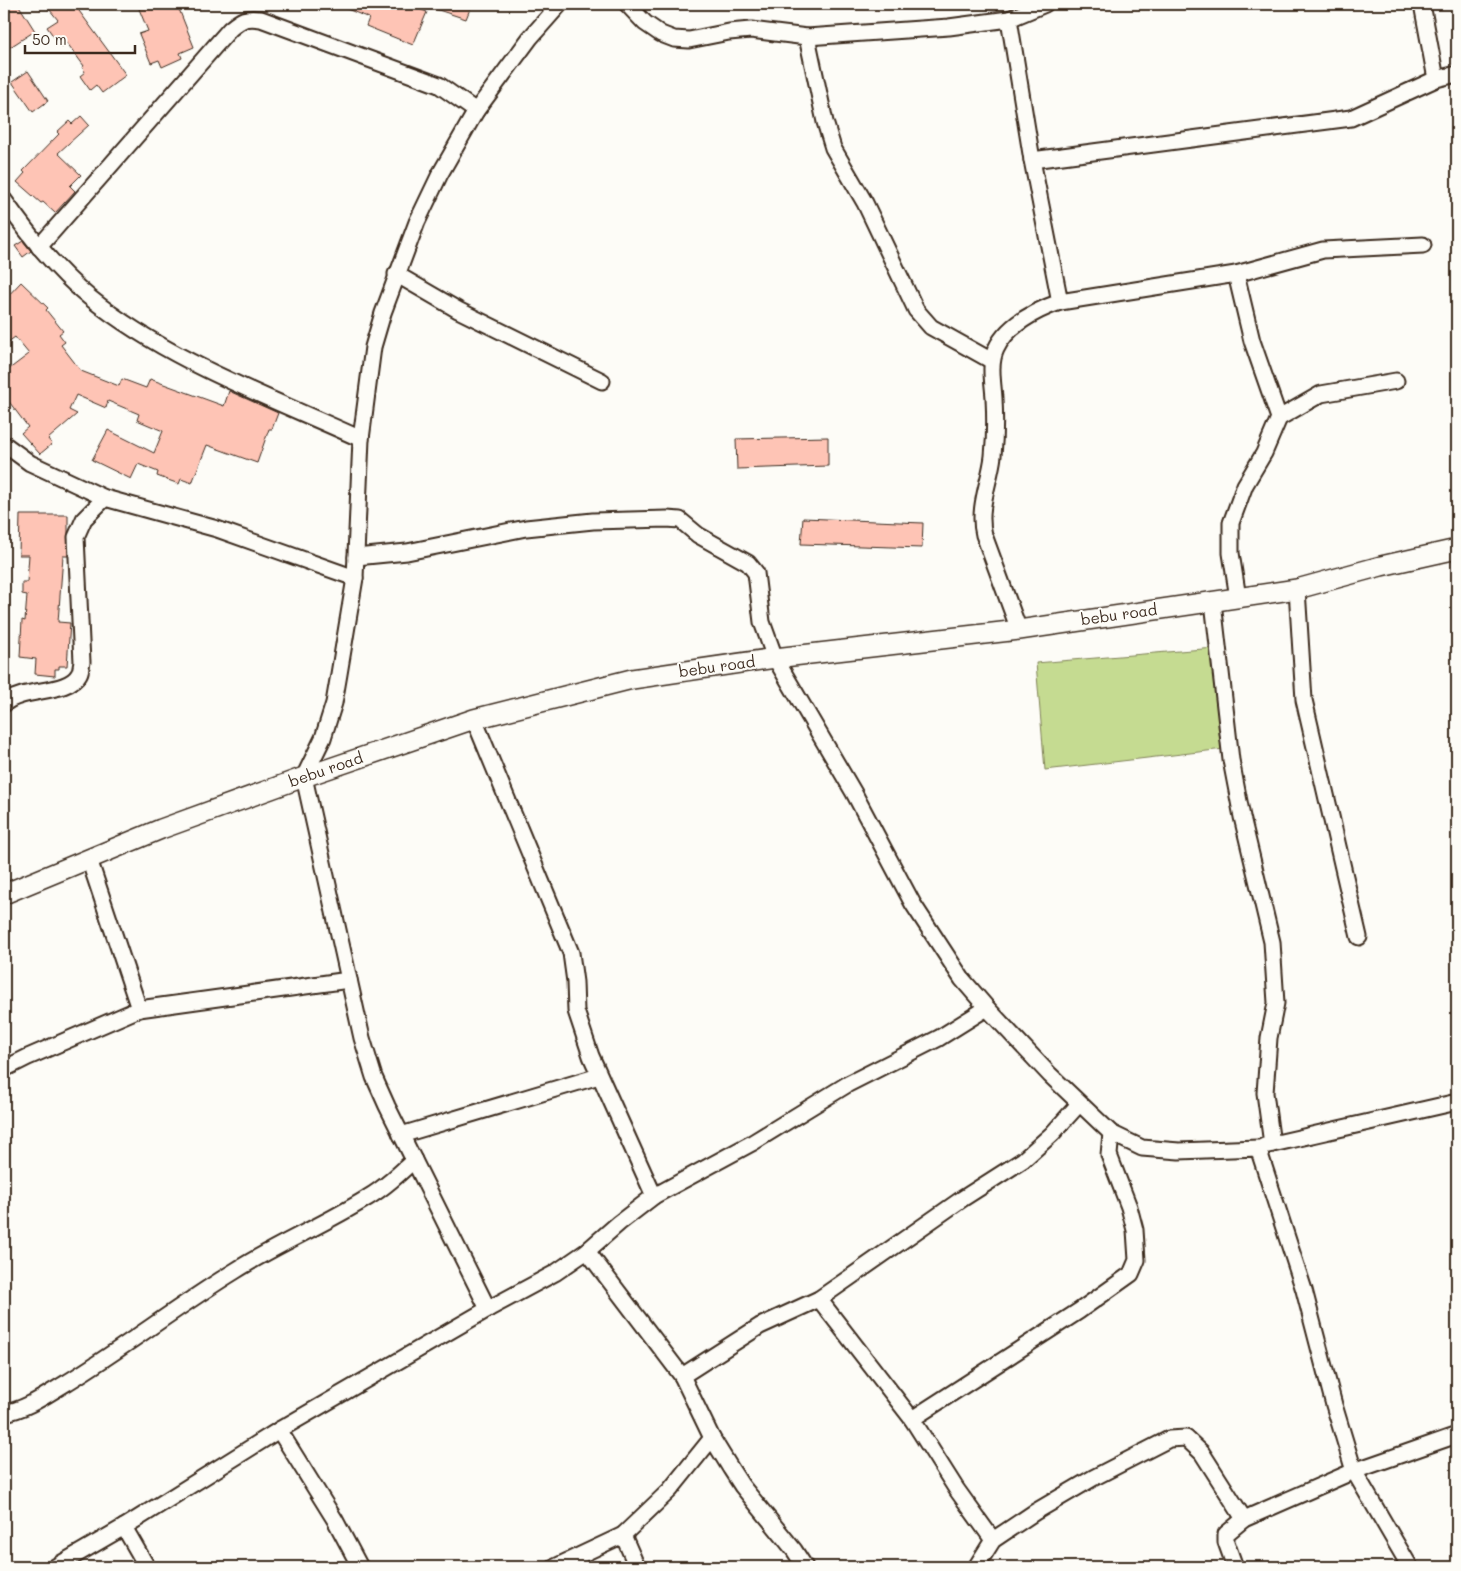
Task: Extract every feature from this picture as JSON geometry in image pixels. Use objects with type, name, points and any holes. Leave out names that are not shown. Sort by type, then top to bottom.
[{"type":"street","points":[[488,1309],[374,1077],[362,1038],[304,777],[323,738],[334,703],[355,578],[361,439],[373,347],[382,313],[417,222],[440,174],[476,111],[530,38],[560,4]]},
{"type":"street","points":[[627,4],[645,23],[661,34],[689,40],[729,32],[751,30],[807,37],[949,27],[1009,19],[1045,4]]},
{"type":"street","points":[[1422,4],[1436,79]]},
{"type":"street","points":[[39,247],[230,29],[240,20],[248,17],[261,19],[439,85],[476,111]]},
{"type":"street","points":[[1009,19],[1032,160],[1060,302]]},
{"type":"street","points":[[807,37],[825,122],[833,148],[865,203],[916,310],[931,327],[992,361]]},
{"type":"street","points":[[1032,160],[1351,118],[1436,79],[1457,74]]},
{"type":"street","points":[[4,200],[39,247],[64,274],[113,315],[167,349],[361,439]]},
{"type":"street","points":[[1020,630],[980,521],[993,456],[992,361],[996,348],[1016,325],[1048,306],[1060,302],[1236,274],[1323,250],[1423,245]]},
{"type":"street","points":[[396,274],[458,310],[602,381]]},
{"type":"street","points":[[1236,274],[1252,341],[1279,418]]},
{"type":"street","points":[[1238,598],[1231,553],[1231,523],[1245,485],[1264,453],[1279,418],[1321,394],[1396,381]]},
{"type":"street","points":[[4,444],[30,463],[105,498],[217,529],[355,578]]},
{"type":"street","points":[[4,704],[18,696],[64,685],[74,680],[80,673],[82,662],[76,537],[84,520],[105,498]]},
{"type":"street","points":[[356,557],[407,552],[526,528],[593,521],[667,519],[680,520],[698,535],[748,563],[756,573],[762,622],[775,658],[854,793],[913,904],[962,979],[987,1008],[1078,1104],[1111,1133],[1142,1148],[1179,1151],[1265,1146],[1457,1102]]},
{"type":"street","name":"bebu road","points":[[4,894],[161,829],[304,777],[474,719],[632,679],[775,658],[1020,630],[1297,589],[1381,566],[1457,549]]},
{"type":"street","points":[[1297,589],[1304,700],[1359,937]]},
{"type":"street","points":[[1213,602],[1232,760],[1242,817],[1272,950],[1276,1003],[1269,1038],[1265,1093],[1268,1120],[1265,1146],[1334,1405],[1354,1471],[1410,1567]]},
{"type":"street","points":[[474,719],[571,953],[576,1010],[591,1056],[654,1196]]},
{"type":"street","points":[[89,859],[139,1009]]},
{"type":"street","points":[[4,1069],[139,1009],[349,980]]},
{"type":"street","points":[[55,1567],[124,1527],[279,1430],[488,1309],[555,1273],[587,1251],[654,1196],[752,1143],[848,1084],[939,1038],[987,1008]]},
{"type":"street","points":[[401,1135],[599,1076]]},
{"type":"street","points":[[682,1376],[760,1326],[819,1299],[962,1199],[1024,1160],[1052,1134],[1078,1104]]},
{"type":"street","points":[[912,1419],[1079,1311],[1132,1274],[1137,1260],[1135,1230],[1129,1207],[1109,1155],[1111,1133]]},
{"type":"street","points":[[4,1413],[15,1411],[31,1404],[91,1368],[234,1271],[368,1198],[395,1178],[414,1160]]},
{"type":"street","points":[[587,1251],[682,1376],[712,1438],[742,1486],[794,1550],[805,1567]]},
{"type":"street","points":[[819,1299],[912,1419],[957,1490],[993,1540]]},
{"type":"street","points":[[279,1430],[335,1520],[360,1567]]},
{"type":"street","points":[[1235,1567],[1226,1542],[1226,1534],[1244,1519],[1354,1471],[1457,1435]]},
{"type":"street","points":[[555,1567],[623,1535],[670,1490],[712,1438]]},
{"type":"street","points":[[976,1567],[993,1540],[1035,1512],[1093,1478],[1169,1439],[1186,1438],[1202,1453],[1244,1519]]},
{"type":"street","points":[[124,1527],[147,1567]]},
{"type":"street","points":[[623,1535],[637,1567]]},
{"type":"green space","points":[[1215,648],[1224,749],[1045,770],[1036,663]]},
{"type":"building","points":[[4,4],[18,4],[35,31],[4,51]]},
{"type":"building","points":[[45,4],[74,4],[126,75],[102,93],[96,85],[90,90],[80,76],[85,72],[82,67],[84,66],[67,43],[61,47],[47,27],[58,20]]},
{"type":"building","points":[[137,4],[177,4],[194,47],[180,53],[182,58],[162,67],[159,60],[151,63],[139,34],[148,31]]},
{"type":"building","points":[[335,4],[406,4],[427,12],[413,45],[366,26],[369,18]]},
{"type":"building","points":[[426,4],[472,4],[466,19],[426,6]]},
{"type":"building","points":[[28,71],[48,101],[33,112],[12,82]]},
{"type":"building","points":[[81,116],[89,125],[58,153],[81,175],[70,186],[75,191],[55,213],[17,182],[25,173],[23,171],[59,134],[57,132],[69,121],[72,124]]},
{"type":"building","points":[[23,241],[31,251],[23,257],[15,246]]},
{"type":"building","points":[[21,282],[48,308],[46,310],[63,331],[59,334],[65,342],[61,345],[81,371],[119,386],[122,379],[146,388],[150,379],[224,406],[229,391],[278,413],[272,429],[269,429],[257,463],[207,445],[192,483],[181,479],[179,484],[157,476],[158,472],[138,464],[131,479],[92,460],[108,430],[154,453],[163,431],[137,420],[139,414],[108,401],[106,408],[76,395],[69,410],[77,414],[48,439],[52,444],[40,454],[21,433],[28,427],[4,395],[4,373],[29,354],[15,337],[4,345],[4,300]]},
{"type":"building","points":[[828,437],[828,466],[737,469],[736,439]]},
{"type":"building","points":[[20,515],[68,515],[68,556],[63,556],[58,622],[70,623],[67,666],[59,666],[59,669],[55,669],[55,676],[35,674],[36,659],[20,657],[22,620],[25,621],[27,595],[22,594],[22,582],[27,582],[29,555],[19,555]]},
{"type":"building","points":[[803,518],[923,523],[922,548],[801,544]]}]
